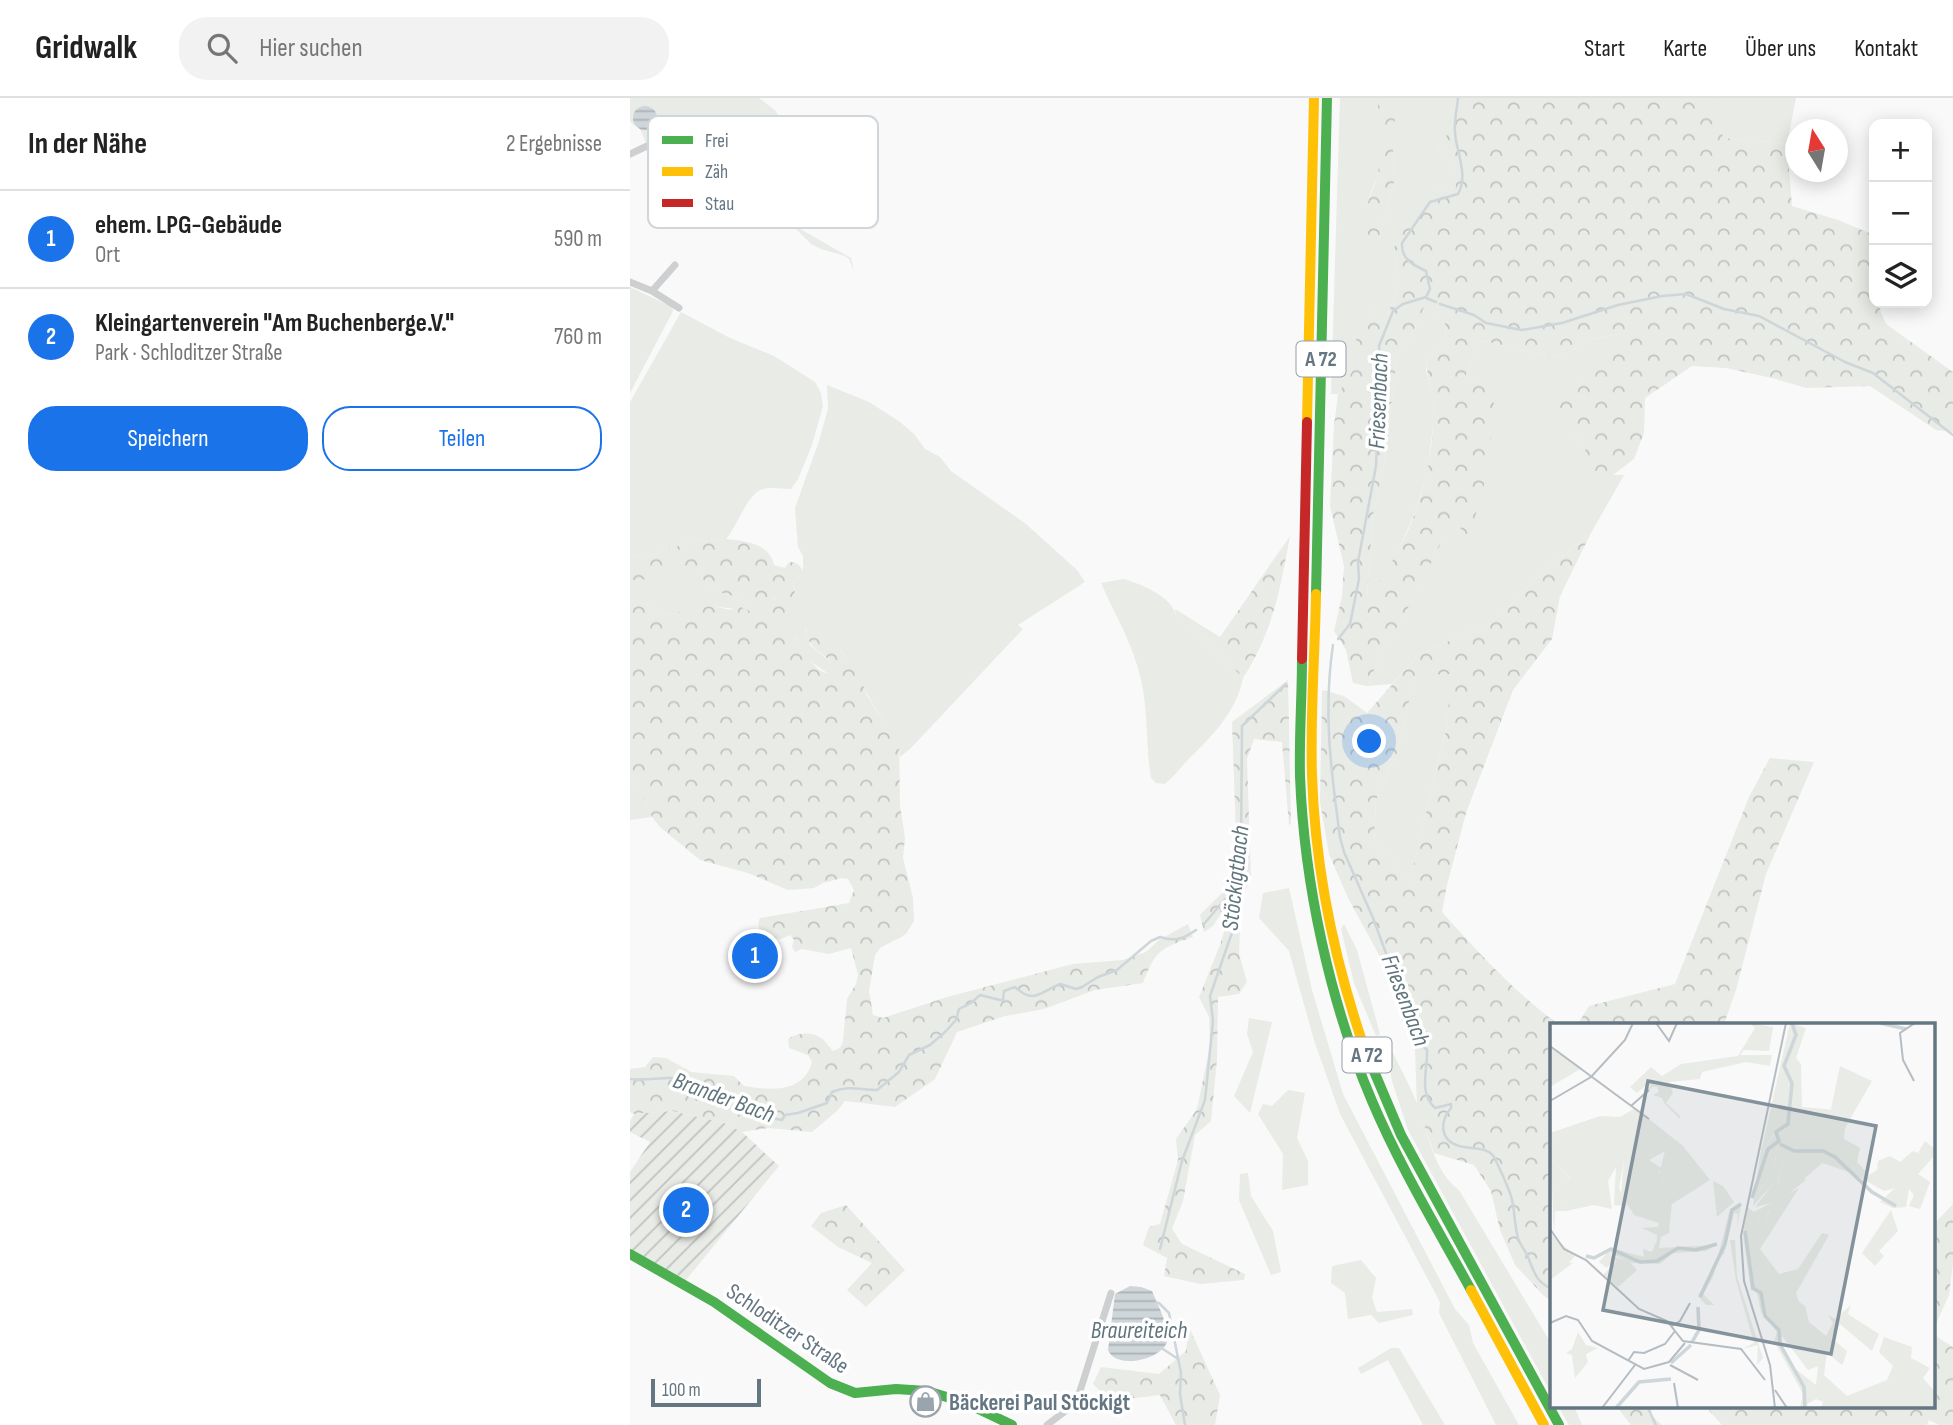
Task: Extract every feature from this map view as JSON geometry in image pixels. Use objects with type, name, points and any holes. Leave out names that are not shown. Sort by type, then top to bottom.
[{"type":"main road","name":"A 72","points":[[1314,98],[1301,619],[1300,775],[1310,879],[1334,988],[1352,1048],[1379,1116],[1430,1217],[1544,1425]]},
{"type":"main road","name":"A 72","points":[[1326,98],[1312,774],[1315,818],[1331,928],[1363,1045],[1388,1109],[1443,1217],[1559,1425]]},
{"type":"main road","name":"Schloditzer Straße","points":[[630,1254],[714,1301],[830,1383],[855,1394],[896,1389],[927,1391],[966,1403],[1012,1425]]},
{"type":"street","points":[[630,154],[648,146]]},
{"type":"street","points":[[652,291],[675,265]]},
{"type":"street","points":[[630,282],[652,291],[679,308]]},
{"type":"street","points":[[1047,1425],[1072,1406],[1080,1391],[1111,1293]]},
{"type":"green space","points":[[630,98],[759,98],[776,111],[778,116],[648,116],[648,125],[634,120],[636,127],[630,121]]},
{"type":"green space","points":[[1340,98],[1382,98],[1378,103],[1380,124],[1390,102],[1388,98],[1453,98],[1458,115],[1438,150],[1454,164],[1457,187],[1435,190],[1394,248],[1398,285],[1384,328],[1370,310],[1352,372],[1338,394],[1331,394]],"holes":[[[1393,149],[1394,182],[1379,239],[1364,229],[1365,218],[1373,187]]]},
{"type":"green space","points":[[1382,98],[1388,98],[1392,108],[1395,137],[1390,138],[1379,128],[1378,103]]},
{"type":"green space","points":[[1453,98],[1713,98],[1712,114],[1724,138],[1785,144],[1785,182],[1790,182],[1792,206],[1869,233],[1869,308],[1881,308],[1886,324],[1953,372],[1953,432],[1936,430],[1870,386],[1806,388],[1726,368],[1692,366],[1645,398],[1644,433],[1634,459],[1613,475],[1586,469],[1585,444],[1571,433],[1559,431],[1559,410],[1566,393],[1618,334],[1589,340],[1563,356],[1533,353],[1481,340],[1465,377],[1495,391],[1487,474],[1469,540],[1456,522],[1441,544],[1367,686],[1353,683],[1346,650],[1334,631],[1342,596],[1344,566],[1330,506],[1338,394],[1352,372],[1353,351],[1360,326],[1370,310],[1384,327],[1398,285],[1394,248],[1414,207],[1435,190],[1456,187],[1454,164],[1438,150],[1458,115]],"holes":[[[1426,303],[1445,323],[1446,343],[1428,357],[1427,362],[1433,401],[1432,444],[1415,514],[1394,558],[1367,596],[1373,515],[1385,459],[1397,356]]]},
{"type":"green space","points":[[1713,98],[1796,98],[1792,119],[1785,119],[1785,144],[1724,138],[1711,113]]},
{"type":"green space","points":[[648,128],[648,142],[645,146],[630,151],[646,143],[640,129]]},
{"type":"green space","points":[[1383,146],[1393,148],[1394,182],[1379,239],[1373,248],[1366,240],[1363,221],[1378,173]]},
{"type":"green space","points":[[795,228],[851,258],[854,272],[845,256],[811,244]]},
{"type":"green space","points":[[630,287],[672,307],[673,311],[630,393]]},
{"type":"green space","points":[[1426,302],[1445,323],[1446,343],[1428,357],[1426,370],[1433,396],[1428,470],[1416,510],[1391,568],[1367,597],[1373,515],[1385,459],[1397,356],[1413,331]]},
{"type":"green space","points":[[681,312],[730,338],[774,356],[815,382],[821,393],[823,406],[812,445],[791,489],[763,489],[752,496],[726,539],[693,541],[655,554],[630,557],[630,402]]},
{"type":"green space","points":[[1619,334],[1605,355],[1577,379],[1571,433],[1585,444],[1613,475],[1624,475],[1591,533],[1541,574],[1493,622],[1419,654],[1392,684],[1367,686],[1445,536],[1456,521],[1469,538],[1494,391],[1465,377],[1481,340],[1533,353],[1563,356],[1589,340]]},
{"type":"green space","points":[[827,385],[869,402],[900,422],[914,434],[925,449],[940,457],[951,471],[1026,524],[1077,570],[1085,582],[1018,625],[1023,629],[900,757],[894,733],[883,721],[841,650],[805,629],[810,645],[833,664],[837,674],[830,675],[806,658],[796,639],[749,611],[713,606],[671,615],[662,614],[645,604],[630,600],[630,580],[664,573],[699,574],[712,590],[733,596],[747,605],[796,594],[793,583],[803,571],[803,556],[798,547],[795,508],[828,409]]},
{"type":"green space","points":[[1591,533],[1560,596],[1552,639],[1513,690],[1466,813],[1442,912],[1511,985],[1557,1023],[1550,1023],[1550,1300],[1515,1265],[1500,1230],[1491,1191],[1474,1165],[1434,1153],[1417,1105],[1415,1050],[1379,955],[1348,898],[1329,854],[1320,802],[1322,690],[1344,696],[1367,713],[1419,654],[1493,622],[1541,574]],"holes":[[[1451,674],[1447,726],[1409,884],[1392,857],[1374,845],[1376,800],[1397,753],[1415,675]]]},
{"type":"green space","points":[[1290,536],[1279,592],[1268,627],[1243,678],[1207,641],[1176,616],[1175,609],[1220,637]]},
{"type":"green space","points":[[726,539],[755,544],[767,552],[774,565],[785,568],[792,562],[800,567],[803,571],[793,583],[797,602],[790,622],[785,625],[776,623],[772,614],[776,600],[774,598],[766,604],[747,605],[733,596],[712,590],[699,574],[658,574],[655,579],[630,580],[630,557],[655,554],[693,541]]},
{"type":"green space","points":[[1124,579],[1163,597],[1174,609],[1176,616],[1207,641],[1243,678],[1234,703],[1220,725],[1165,784],[1156,783],[1151,778],[1145,701],[1140,676],[1131,648],[1101,583]]},
{"type":"green space","points":[[630,600],[645,604],[662,614],[671,615],[695,607],[713,606],[731,610],[738,606],[792,636],[815,666],[821,671],[836,674],[833,665],[808,638],[807,617],[815,613],[862,682],[866,694],[883,721],[893,729],[899,742],[900,805],[905,838],[903,858],[913,898],[914,921],[906,934],[880,948],[875,955],[869,991],[873,1015],[883,1018],[947,997],[1073,964],[1123,960],[1146,952],[1159,940],[1188,924],[1193,937],[1160,952],[1143,983],[1095,990],[1044,1009],[1005,1016],[957,1032],[935,1079],[895,1107],[845,1101],[812,1132],[768,1128],[742,1132],[724,1123],[672,1111],[630,1112],[630,1069],[645,1067],[653,1057],[666,1058],[691,1072],[734,1076],[744,1086],[775,1089],[793,1085],[808,1072],[812,1062],[808,1055],[789,1048],[788,1039],[800,1034],[813,1034],[823,1039],[833,1051],[840,1048],[847,999],[858,975],[851,948],[829,954],[802,949],[795,952],[792,947],[794,940],[790,935],[781,939],[766,938],[759,926],[760,918],[849,903],[854,890],[848,879],[823,883],[814,888],[788,890],[748,873],[700,860],[660,827],[652,817],[641,792],[630,780]]},
{"type":"green space","points":[[1415,674],[1452,674],[1447,725],[1409,885],[1392,857],[1374,845],[1376,800],[1397,753]]},
{"type":"green space","points":[[1288,680],[1291,824],[1289,825],[1282,742],[1254,739],[1247,759],[1251,878],[1241,899],[1239,954],[1247,982],[1239,994],[1218,997],[1217,1060],[1211,1121],[1195,1135],[1183,1201],[1172,1229],[1182,1244],[1245,1274],[1244,1280],[1200,1284],[1164,1276],[1167,1258],[1143,1245],[1149,1227],[1160,1224],[1178,1160],[1176,1139],[1197,1109],[1210,1046],[1209,1017],[1199,997],[1220,945],[1232,906],[1230,900],[1213,926],[1204,932],[1200,915],[1227,888],[1237,863],[1232,722]]},
{"type":"green space","points":[[1770,758],[1814,762],[1766,874],[1736,990],[1724,1023],[1579,1023],[1589,1006],[1675,984],[1749,797]]},
{"type":"green space","points":[[630,780],[641,792],[652,817],[630,820]]},
{"type":"green space","points":[[1289,888],[1312,990],[1343,1094],[1455,1309],[1469,1325],[1473,1343],[1519,1425],[1496,1425],[1439,1313],[1440,1302],[1340,1114],[1314,1040],[1289,951],[1259,918],[1263,893]]},
{"type":"green space","points":[[1344,924],[1357,950],[1380,1034],[1376,1036],[1354,983],[1341,929]]},
{"type":"green space","points":[[1249,1018],[1272,1022],[1250,1113],[1234,1096],[1253,1052],[1247,1034]]},
{"type":"green space","points":[[1389,1045],[1415,1098],[1443,1173],[1459,1190],[1550,1342],[1550,1391],[1408,1130],[1392,1081],[1385,1047]]},
{"type":"green space","points":[[1288,1090],[1305,1093],[1297,1138],[1308,1161],[1308,1185],[1282,1190],[1283,1154],[1258,1114],[1263,1104],[1272,1106]]},
{"type":"green space","points":[[672,1111],[724,1123],[742,1132],[779,1166],[686,1280],[630,1249],[630,1172],[650,1142],[630,1132],[630,1121],[634,1114]]},
{"type":"green space","points":[[1248,1173],[1251,1196],[1273,1231],[1281,1272],[1271,1275],[1239,1200],[1240,1174]]},
{"type":"green space","points":[[1953,1204],[1953,1263],[1949,1295],[1936,1324],[1936,1222]]},
{"type":"green space","points":[[846,1205],[905,1270],[866,1307],[847,1290],[872,1263],[838,1247],[811,1226],[821,1213]]},
{"type":"green space","points":[[1361,1260],[1376,1278],[1372,1298],[1377,1312],[1412,1309],[1413,1315],[1379,1323],[1371,1315],[1348,1319],[1345,1293],[1331,1283],[1332,1266]]},
{"type":"green space","points":[[1189,1327],[1220,1395],[1215,1425],[1176,1425],[1160,1395],[1111,1401],[1093,1384],[1101,1367],[1159,1374],[1186,1351]]},
{"type":"green space","points":[[1936,1336],[1953,1347],[1953,1425],[1939,1425],[1929,1420],[1927,1425],[1722,1425],[1707,1408],[1936,1408]]},
{"type":"green space","points":[[1391,1348],[1399,1348],[1445,1425],[1423,1425],[1388,1360],[1361,1374],[1358,1368]]},
{"type":"green space","points":[[1559,1408],[1575,1408],[1582,1425],[1569,1425]]},
{"type":"green space","points":[[1620,1408],[1652,1408],[1651,1415],[1662,1425],[1631,1425]]},
{"type":"water","points":[[640,107],[650,107],[657,116],[648,116],[648,129],[640,129],[634,123],[634,113]]},
{"type":"water","name":"Braureiteich","points":[[1130,1286],[1152,1291],[1163,1316],[1168,1337],[1163,1348],[1156,1354],[1129,1361],[1120,1360],[1108,1350],[1115,1294]]},
{"type":"waterway","name":"Friesenbach","points":[[1338,639],[1350,624],[1359,579],[1358,562],[1376,466],[1379,346],[1393,311],[1403,304],[1426,297],[1430,289],[1426,271],[1412,264],[1402,249],[1402,243],[1430,202],[1458,194],[1461,187],[1462,171],[1455,128],[1458,98]]},
{"type":"waterway","points":[[1440,304],[1474,315],[1486,323],[1522,330],[1562,323],[1618,305],[1686,294],[1724,309],[1759,316],[1845,362],[1873,373],[1953,435]]},
{"type":"waterway","points":[[1426,298],[1436,302]]},
{"type":"waterway","name":"Friesenbach","points":[[1333,645],[1329,741],[1344,852],[1411,1006],[1419,1042],[1427,1050],[1427,1095],[1435,1108],[1451,1104],[1443,1124],[1445,1135],[1452,1143],[1485,1150],[1493,1156],[1511,1196],[1519,1241],[1536,1276],[1550,1288]]},
{"type":"waterway","name":"Stöckigtbach","points":[[1160,1249],[1182,1161],[1205,1100],[1213,1021],[1210,996],[1236,921],[1232,891],[1239,877],[1241,849],[1242,726],[1286,684]]},
{"type":"waterway","name":"Brander Bach","points":[[1204,924],[1231,892]]},
{"type":"waterway","name":"Brander Bach","points":[[630,1079],[673,1078],[689,1081],[717,1097],[740,1101],[782,1120],[785,1115],[827,1103],[832,1092],[838,1090],[877,1090],[899,1072],[909,1055],[930,1045],[956,1020],[959,1009],[980,995],[1003,1000],[1004,991],[1015,987],[1032,996],[1060,984],[1076,989],[1117,970],[1151,941],[1160,937],[1179,939],[1196,930]]},
{"type":"waterway","name":"Stöckigtbach","points":[[1155,1303],[1159,1303],[1169,1313],[1181,1373],[1180,1394],[1185,1425]]},
{"type":"waterway","points":[[1163,1349],[1178,1359]]},
{"type":"waterway","name":"Friesenbach","points":[[1648,1408],[1656,1425]]},
{"type":"traffic: fast","points":[[1316,594],[1327,98]]},
{"type":"traffic: fast","points":[[1302,659],[1300,761],[1303,817],[1313,900],[1332,983],[1357,1063],[1383,1126],[1471,1290]]},
{"type":"traffic: fast","points":[[1365,1050],[1401,1135],[1559,1425]]},
{"type":"traffic: fast","points":[[630,1254],[714,1302],[830,1383],[855,1393],[896,1389],[927,1391],[966,1403],[1012,1425]]},
{"type":"traffic: slow","points":[[1307,422],[1314,98]]},
{"type":"traffic: slow","points":[[1316,594],[1312,752],[1317,845],[1328,915],[1344,983],[1365,1050]]},
{"type":"traffic: slow","points":[[1471,1290],[1544,1425]]},
{"type":"traffic: jam","points":[[1302,659],[1307,422]]},
{"type":"place","name":"ehem. LPG-Gebäude","points":[[755,956]]},
{"type":"place","name":"Kleingartenverein \"Am Buchenberge.V.\"","points":[[686,1210]]},
{"type":"place","name":"Bäckerei Paul Stöckigt","points":[[926,1402]]}]
